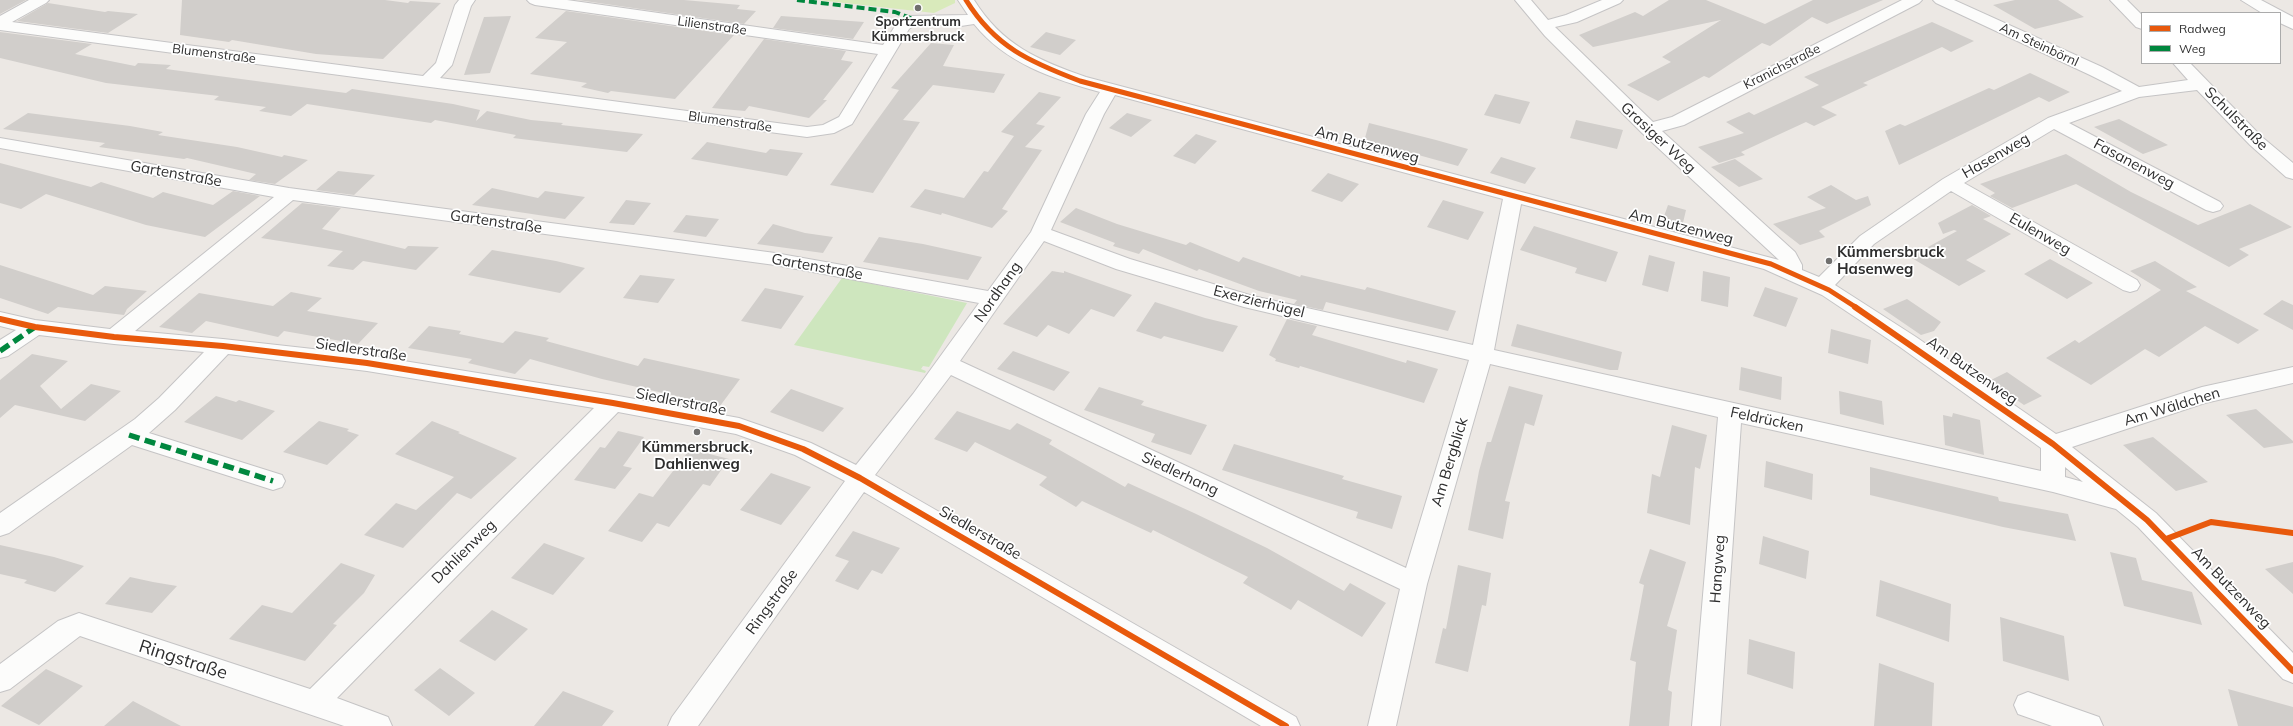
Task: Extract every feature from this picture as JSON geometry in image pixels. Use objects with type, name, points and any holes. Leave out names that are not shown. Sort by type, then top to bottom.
[{"type":"street","points":[[0,22],[41,0]]},
{"type":"street","points":[[427,81],[444,65],[463,5],[467,0]]},
{"type":"street","name":"Lilienstraße","points":[[535,0],[888,51]]},
{"type":"street","name":"Am Butzenweg","points":[[966,0],[976,19],[990,35],[1022,58],[1052,71],[1109,90],[1771,264],[1822,286],[1908,342],[2054,444],[2127,503],[2147,520],[2293,671]]},
{"type":"street","name":"Grasiger Weg","points":[[1523,0],[1545,25],[1648,129],[1788,257],[1792,265],[1792,273]]},
{"type":"street","points":[[1545,25],[1572,19],[1615,0]]},
{"type":"street","name":"Kranichstraße","points":[[1648,129],[1678,121],[1784,65],[1914,0]]},
{"type":"street","name":"Am Steinbörnl","points":[[1941,0],[2096,71],[2136,92]]},
{"type":"street","points":[[2118,0],[2141,23]]},
{"type":"street","points":[[2249,0],[2272,12]]},
{"type":"street","points":[[2281,17],[2293,24]]},
{"type":"street","name":"Blumenstraße","points":[[0,25],[807,132],[826,131],[837,128],[846,120],[903,26],[913,19],[976,19]]},
{"type":"street","name":"Schulstraße","points":[[2182,64],[2256,141],[2293,173]]},
{"type":"street","name":"Hasenweg","points":[[1822,286],[1867,240],[1950,183],[2054,122],[2136,92],[2201,84]]},
{"type":"street","name":"Nordhang","points":[[860,478],[947,364],[1040,233],[1095,114],[1109,90]]},
{"type":"street","name":"Fasanenweg","points":[[2054,122],[2212,206]]},
{"type":"street","name":"Gartenstraße","points":[[0,143],[289,194],[775,259],[993,299]]},
{"type":"street","name":"Eulenweg","points":[[1950,183],[2130,285]]},
{"type":"street","points":[[114,337],[289,194]]},
{"type":"street","name":"Am Bergblick","points":[[1382,726],[1414,584],[1482,354],[1513,197]]},
{"type":"street","name":"Exerzierhügel","points":[[1040,233],[1130,266],[1251,302],[1482,354]]},
{"type":"street","name":"Siedlerstraße","points":[[0,319],[35,327],[114,337],[223,346],[367,363],[613,402],[739,426],[803,449],[860,478],[1286,726]]},
{"type":"street","points":[[0,351],[35,327]]},
{"type":"street","points":[[0,526],[129,435],[167,404],[223,346]]},
{"type":"street","name":"Feldrücken","points":[[1482,354],[1730,412],[2053,483],[2127,503]]},
{"type":"street","name":"Siedlerhang","points":[[947,364],[1414,584]]},
{"type":"street","name":"Am Wäldchen","points":[[2054,444],[2212,394],[2265,379],[2293,376]]},
{"type":"street","name":"Dahlienweg","points":[[315,702],[613,402]]},
{"type":"street","name":"Hangweg","points":[[1706,726],[1730,412]]},
{"type":"street","points":[[129,435],[273,481]]},
{"type":"street","points":[[2053,483],[2054,444]]},
{"type":"street","name":"Ringstraße","points":[[682,726],[860,478]]},
{"type":"street","name":"Ringstraße","points":[[0,680],[67,629],[79,624],[177,659],[315,702],[378,726]]},
{"type":"street","points":[[2028,705],[2089,726]]},
{"type":"green space","name":"Sportzentrum Kümmersbruck","points":[[818,0],[955,0],[955,3],[934,13]]},
{"type":"green space","points":[[842,278],[967,303],[929,367],[923,366],[921,369],[926,371],[925,373],[794,345]]},
{"type":"building","points":[[0,0],[26,0],[0,14]]},
{"type":"building","points":[[182,0],[385,0],[408,3],[410,1],[441,3],[383,59],[316,54],[232,40],[229,42],[180,35]]},
{"type":"building","points":[[578,0],[684,0],[740,5],[737,9],[756,11],[744,24]]},
{"type":"building","points":[[1669,0],[1706,0],[1765,24],[1813,0],[1883,0],[1827,24],[1812,17],[1770,46],[1762,43],[1709,78],[1704,76],[1658,101],[1627,85],[1671,62],[1662,57],[1721,20],[1593,47],[1579,35],[1635,12],[1643,16]]},
{"type":"building","points":[[2015,0],[2058,0],[2084,17],[2035,29],[1993,5]]},
{"type":"building","points":[[48,3],[105,12],[138,14],[108,33],[17,21]]},
{"type":"building","points":[[566,11],[734,35],[675,99],[611,91],[608,93],[581,87],[587,83],[530,74],[567,42],[535,38]]},
{"type":"building","points":[[511,16],[490,73],[464,75],[484,17]]},
{"type":"building","points":[[781,16],[864,22],[853,39],[773,28]]},
{"type":"building","points":[[1932,22],[1974,41],[1951,52],[1942,47],[1863,83],[1868,85],[1821,107],[1837,115],[1814,126],[1806,122],[1741,152],[1745,155],[1719,163],[1698,147],[1744,133],[1726,122],[1749,112],[1754,115],[1819,85],[1804,77]]},
{"type":"building","points":[[0,32],[92,44],[75,54],[135,66],[138,63],[171,65],[166,69],[346,93],[352,89],[453,104],[480,110],[476,121],[487,111],[531,120],[563,123],[561,125],[643,134],[627,152],[513,138],[516,135],[435,120],[431,123],[307,104],[291,116],[259,111],[266,107],[214,100],[219,96],[106,83],[0,58]]},
{"type":"building","points":[[1046,32],[1076,40],[1060,55],[1030,47]]},
{"type":"building","points":[[764,39],[846,51],[841,60],[853,62],[823,100],[827,100],[809,118],[749,106],[745,111],[712,108]]},
{"type":"building","points":[[931,43],[954,45],[943,66],[1005,74],[994,93],[933,85],[903,120],[920,122],[873,193],[830,185],[899,90],[891,88]]},
{"type":"building","points":[[2030,73],[2070,92],[2049,102],[2039,97],[1899,165],[1885,131],[1900,124],[1905,126],[1989,88],[1994,90]]},
{"type":"building","points":[[1039,92],[1061,97],[1036,124],[1045,126],[1025,147],[1042,150],[1002,209],[1008,211],[992,228],[942,213],[941,215],[910,207],[925,189],[964,198],[984,171],[988,172],[1014,136],[1001,132]]},
{"type":"building","points":[[1495,94],[1530,102],[1520,124],[1484,115]]},
{"type":"building","points":[[28,113],[130,126],[163,132],[158,135],[237,147],[282,157],[284,155],[308,160],[275,184],[249,180],[256,174],[187,158],[184,159],[99,147],[105,143],[3,129]]},
{"type":"building","points":[[1127,113],[1152,120],[1131,137],[1109,128]]},
{"type":"building","points":[[2119,119],[2168,145],[2143,154],[2094,127]]},
{"type":"building","points":[[1576,120],[1623,130],[1617,149],[1570,138]]},
{"type":"building","points":[[1369,123],[1468,149],[1458,166],[1368,141],[1365,138]]},
{"type":"building","points":[[1196,134],[1217,141],[1195,164],[1173,156]]},
{"type":"building","points":[[707,142],[766,153],[770,149],[803,153],[787,176],[691,159]]},
{"type":"building","points":[[2066,154],[2131,192],[2198,225],[2250,204],[2292,227],[2239,249],[2249,255],[2229,267],[2076,184],[2012,208],[1990,196],[1995,193],[1980,184]]},
{"type":"building","points":[[1501,157],[1536,168],[1525,184],[1490,173]]},
{"type":"building","points":[[1735,159],[1763,179],[1739,187],[1711,167]]},
{"type":"building","points":[[0,163],[91,187],[101,182],[153,198],[163,192],[213,205],[233,191],[260,196],[205,237],[146,225],[46,194],[21,209],[0,203]]},
{"type":"building","points":[[338,171],[375,175],[354,195],[316,190]]},
{"type":"building","points":[[1328,173],[1359,184],[1342,202],[1311,191]]},
{"type":"building","points":[[1831,185],[1856,200],[1868,196],[1871,205],[1819,231],[1825,237],[1800,245],[1773,224],[1826,208],[1807,197]]},
{"type":"building","points":[[492,188],[538,198],[545,191],[585,197],[565,219],[472,205]]},
{"type":"building","points":[[626,200],[651,203],[634,225],[609,223]]},
{"type":"building","points":[[1443,200],[1484,212],[1468,240],[1427,227]]},
{"type":"building","points":[[302,203],[341,208],[322,229],[405,249],[408,246],[439,247],[416,270],[363,261],[353,270],[327,266],[343,251],[261,238]]},
{"type":"building","points":[[1668,205],[1686,210],[1682,227],[1662,222]]},
{"type":"building","points":[[1972,205],[1991,216],[1983,219],[2011,234],[1966,260],[1986,271],[1959,286],[1910,257],[1957,231],[1954,230],[1943,234],[1938,223]]},
{"type":"building","points":[[1076,208],[1117,224],[1186,245],[1190,242],[1239,262],[1243,257],[1300,277],[1301,275],[1365,290],[1367,287],[1456,311],[1448,331],[1326,302],[1323,310],[1294,304],[1297,300],[1259,291],[1199,269],[1197,271],[1143,249],[1139,254],[1113,246],[1115,243],[1060,222]]},
{"type":"building","points":[[686,215],[719,219],[706,237],[673,232]]},
{"type":"building","points":[[773,224],[805,233],[833,237],[823,253],[757,244]]},
{"type":"building","points":[[1534,226],[1618,252],[1606,282],[1575,273],[1577,268],[1520,250]]},
{"type":"building","points":[[879,237],[923,244],[982,257],[968,280],[863,262]]},
{"type":"building","points":[[492,250],[556,261],[585,268],[560,293],[468,275]]},
{"type":"building","points":[[1649,255],[1675,262],[1668,292],[1642,285]]},
{"type":"building","points":[[2050,259],[2093,283],[2067,299],[2024,274]]},
{"type":"building","points":[[2155,261],[2197,287],[2186,291],[2259,330],[2238,344],[2205,326],[2159,357],[2145,349],[2091,385],[2046,358],[2075,340],[2079,343],[2161,290],[2130,271]]},
{"type":"building","points":[[0,265],[93,295],[105,286],[147,291],[127,309],[124,315],[58,307],[48,314],[0,298]]},
{"type":"building","points":[[1052,271],[1064,273],[1064,271],[1132,295],[1114,317],[1091,309],[1069,334],[1048,325],[1037,337],[1003,324]]},
{"type":"building","points":[[1703,271],[1730,277],[1728,307],[1701,301]]},
{"type":"building","points":[[640,275],[675,279],[658,303],[623,298]]},
{"type":"building","points":[[1765,287],[1798,298],[1786,327],[1753,316]]},
{"type":"building","points":[[765,288],[804,296],[781,329],[741,321]]},
{"type":"building","points":[[291,292],[322,298],[307,311],[378,323],[358,344],[284,331],[278,337],[206,321],[192,333],[159,327],[199,293],[273,306]]},
{"type":"building","points":[[1907,299],[1941,322],[1934,331],[1921,335],[1883,309]]},
{"type":"building","points":[[2282,300],[2293,305],[2293,330],[2263,314]]},
{"type":"building","points":[[1155,302],[1205,318],[1238,326],[1223,352],[1164,336],[1161,339],[1136,331]]},
{"type":"building","points":[[1287,319],[1317,326],[1312,335],[1406,363],[1407,360],[1438,369],[1424,403],[1300,366],[1299,368],[1275,361],[1276,359],[1269,355]]},
{"type":"building","points":[[1517,324],[1622,352],[1618,370],[1610,370],[1511,346]]},
{"type":"building","points":[[429,326],[461,331],[459,334],[503,343],[515,331],[549,338],[546,341],[638,366],[644,358],[740,379],[720,406],[602,379],[530,359],[515,374],[468,363],[472,359],[408,348]]},
{"type":"building","points":[[1831,329],[1871,340],[1868,364],[1828,353]]},
{"type":"building","points":[[1013,351],[1070,372],[1054,391],[997,369]]},
{"type":"building","points":[[32,354],[68,361],[40,386],[61,409],[91,384],[121,391],[85,421],[15,405],[0,418],[0,380]]},
{"type":"building","points":[[1741,367],[1782,377],[1781,400],[1739,390]]},
{"type":"building","points":[[2007,372],[2042,396],[2024,405],[1989,381]]},
{"type":"building","points":[[1509,386],[1543,395],[1534,426],[1525,423],[1505,501],[1510,502],[1503,539],[1468,530],[1479,471],[1487,442],[1491,442]]},
{"type":"building","points":[[1099,387],[1144,401],[1141,405],[1207,425],[1191,455],[1151,442],[1155,434],[1084,410]]},
{"type":"building","points":[[791,389],[844,408],[823,432],[770,412]]},
{"type":"building","points":[[1839,391],[1882,401],[1884,425],[1840,414]]},
{"type":"building","points":[[216,396],[236,402],[239,400],[275,411],[242,440],[184,422]]},
{"type":"building","points":[[2256,409],[2293,441],[2293,443],[2264,448],[2226,415]]},
{"type":"building","points":[[957,411],[1010,430],[1017,423],[1052,440],[1049,444],[1125,487],[1128,483],[1194,513],[1267,548],[1344,591],[1350,583],[1386,603],[1362,637],[1298,600],[1291,610],[1243,583],[1248,577],[1153,530],[1151,533],[1082,501],[1076,507],[1039,485],[1047,477],[975,442],[967,452],[934,439]]},
{"type":"building","points":[[1953,413],[1980,420],[1984,455],[1945,445],[1943,415],[1952,417]]},
{"type":"building","points":[[319,421],[349,429],[347,431],[359,435],[327,465],[283,452]]},
{"type":"building","points":[[432,421],[517,458],[471,499],[457,493],[403,548],[364,535],[396,503],[416,510],[454,477],[395,454]]},
{"type":"building","points":[[1672,425],[1707,435],[1700,469],[1695,467],[1690,525],[1647,513],[1652,474],[1660,477]]},
{"type":"building","points":[[618,431],[644,437],[623,466],[632,468],[615,489],[574,480],[600,447],[605,448]]},
{"type":"building","points":[[2153,437],[2208,482],[2176,491],[2123,445]]},
{"type":"building","points":[[1234,444],[1344,476],[1342,479],[1402,496],[1392,529],[1356,518],[1358,512],[1222,470]]},
{"type":"building","points":[[690,449],[729,459],[710,486],[703,484],[669,527],[657,523],[642,542],[608,531],[639,493],[653,497]]},
{"type":"building","points":[[1766,461],[1813,474],[1812,500],[1764,487]]},
{"type":"building","points":[[1870,467],[1998,497],[1999,501],[2068,514],[2076,541],[2003,527],[1870,495]]},
{"type":"building","points":[[771,473],[811,487],[781,525],[740,510]]},
{"type":"building","points":[[853,531],[900,548],[882,574],[872,570],[858,590],[835,581],[849,561],[835,556]]},
{"type":"building","points":[[1763,536],[1809,551],[1806,579],[1759,564]]},
{"type":"building","points":[[544,543],[585,558],[553,595],[511,578]]},
{"type":"building","points":[[0,545],[54,557],[84,566],[55,592],[24,583],[27,580],[0,574]]},
{"type":"building","points":[[1650,549],[1686,562],[1667,626],[1677,630],[1668,690],[1672,692],[1669,726],[1629,726],[1636,662],[1630,660],[1644,585],[1639,583]]},
{"type":"building","points":[[2110,552],[2136,558],[2142,580],[2192,592],[2202,625],[2124,606]]},
{"type":"building","points":[[2293,562],[2293,594],[2265,569]]},
{"type":"building","points":[[341,563],[375,575],[364,593],[333,624],[337,625],[305,661],[229,639],[262,605],[292,613]]},
{"type":"building","points":[[1458,565],[1491,573],[1486,606],[1482,605],[1468,672],[1435,663],[1443,628],[1446,629]]},
{"type":"building","points":[[130,577],[177,586],[152,613],[105,604]]},
{"type":"building","points":[[1880,580],[1951,604],[1949,642],[1876,616]]},
{"type":"building","points":[[492,610],[528,629],[495,661],[459,641]]},
{"type":"building","points":[[2000,617],[2064,636],[2069,681],[2003,661]]},
{"type":"building","points":[[1749,639],[1795,652],[1793,689],[1747,674]]},
{"type":"building","points":[[1879,663],[1934,683],[1932,726],[1874,726]]},
{"type":"building","points":[[440,668],[475,693],[449,716],[414,690]]},
{"type":"building","points":[[46,669],[83,686],[39,725],[1,706]]},
{"type":"building","points":[[2228,689],[2293,707],[2293,726],[2238,726]]},
{"type":"building","points":[[563,691],[614,711],[602,726],[534,726]]},
{"type":"building","points":[[133,701],[181,726],[104,726]]},
{"type":"marked path","points":[[797,0],[895,12],[913,19]]},
{"type":"marked path","points":[[0,351],[35,327]]},
{"type":"marked path","points":[[129,435],[273,481]]},
{"type":"cycle path","points":[[966,0],[976,17],[988,31],[1014,52],[1045,68],[1080,81],[1771,264],[1829,290],[1908,342],[2053,444],[2147,520],[2293,671]]},
{"type":"cycle path","points":[[0,319],[35,327],[114,337],[223,346],[367,363],[613,403],[739,426],[803,449],[860,478],[1286,726]]},
{"type":"cycle path","points":[[2166,539],[2211,522],[2293,533]]},
{"type":"place","name":"Sportzentrum Kümmersbruck","points":[[918,8]]},
{"type":"place","name":"Kümmersbruck Hasenweg","points":[[1829,261]]},
{"type":"place","name":"Kümmersbruck, Dahlienweg","points":[[697,432]]}]
